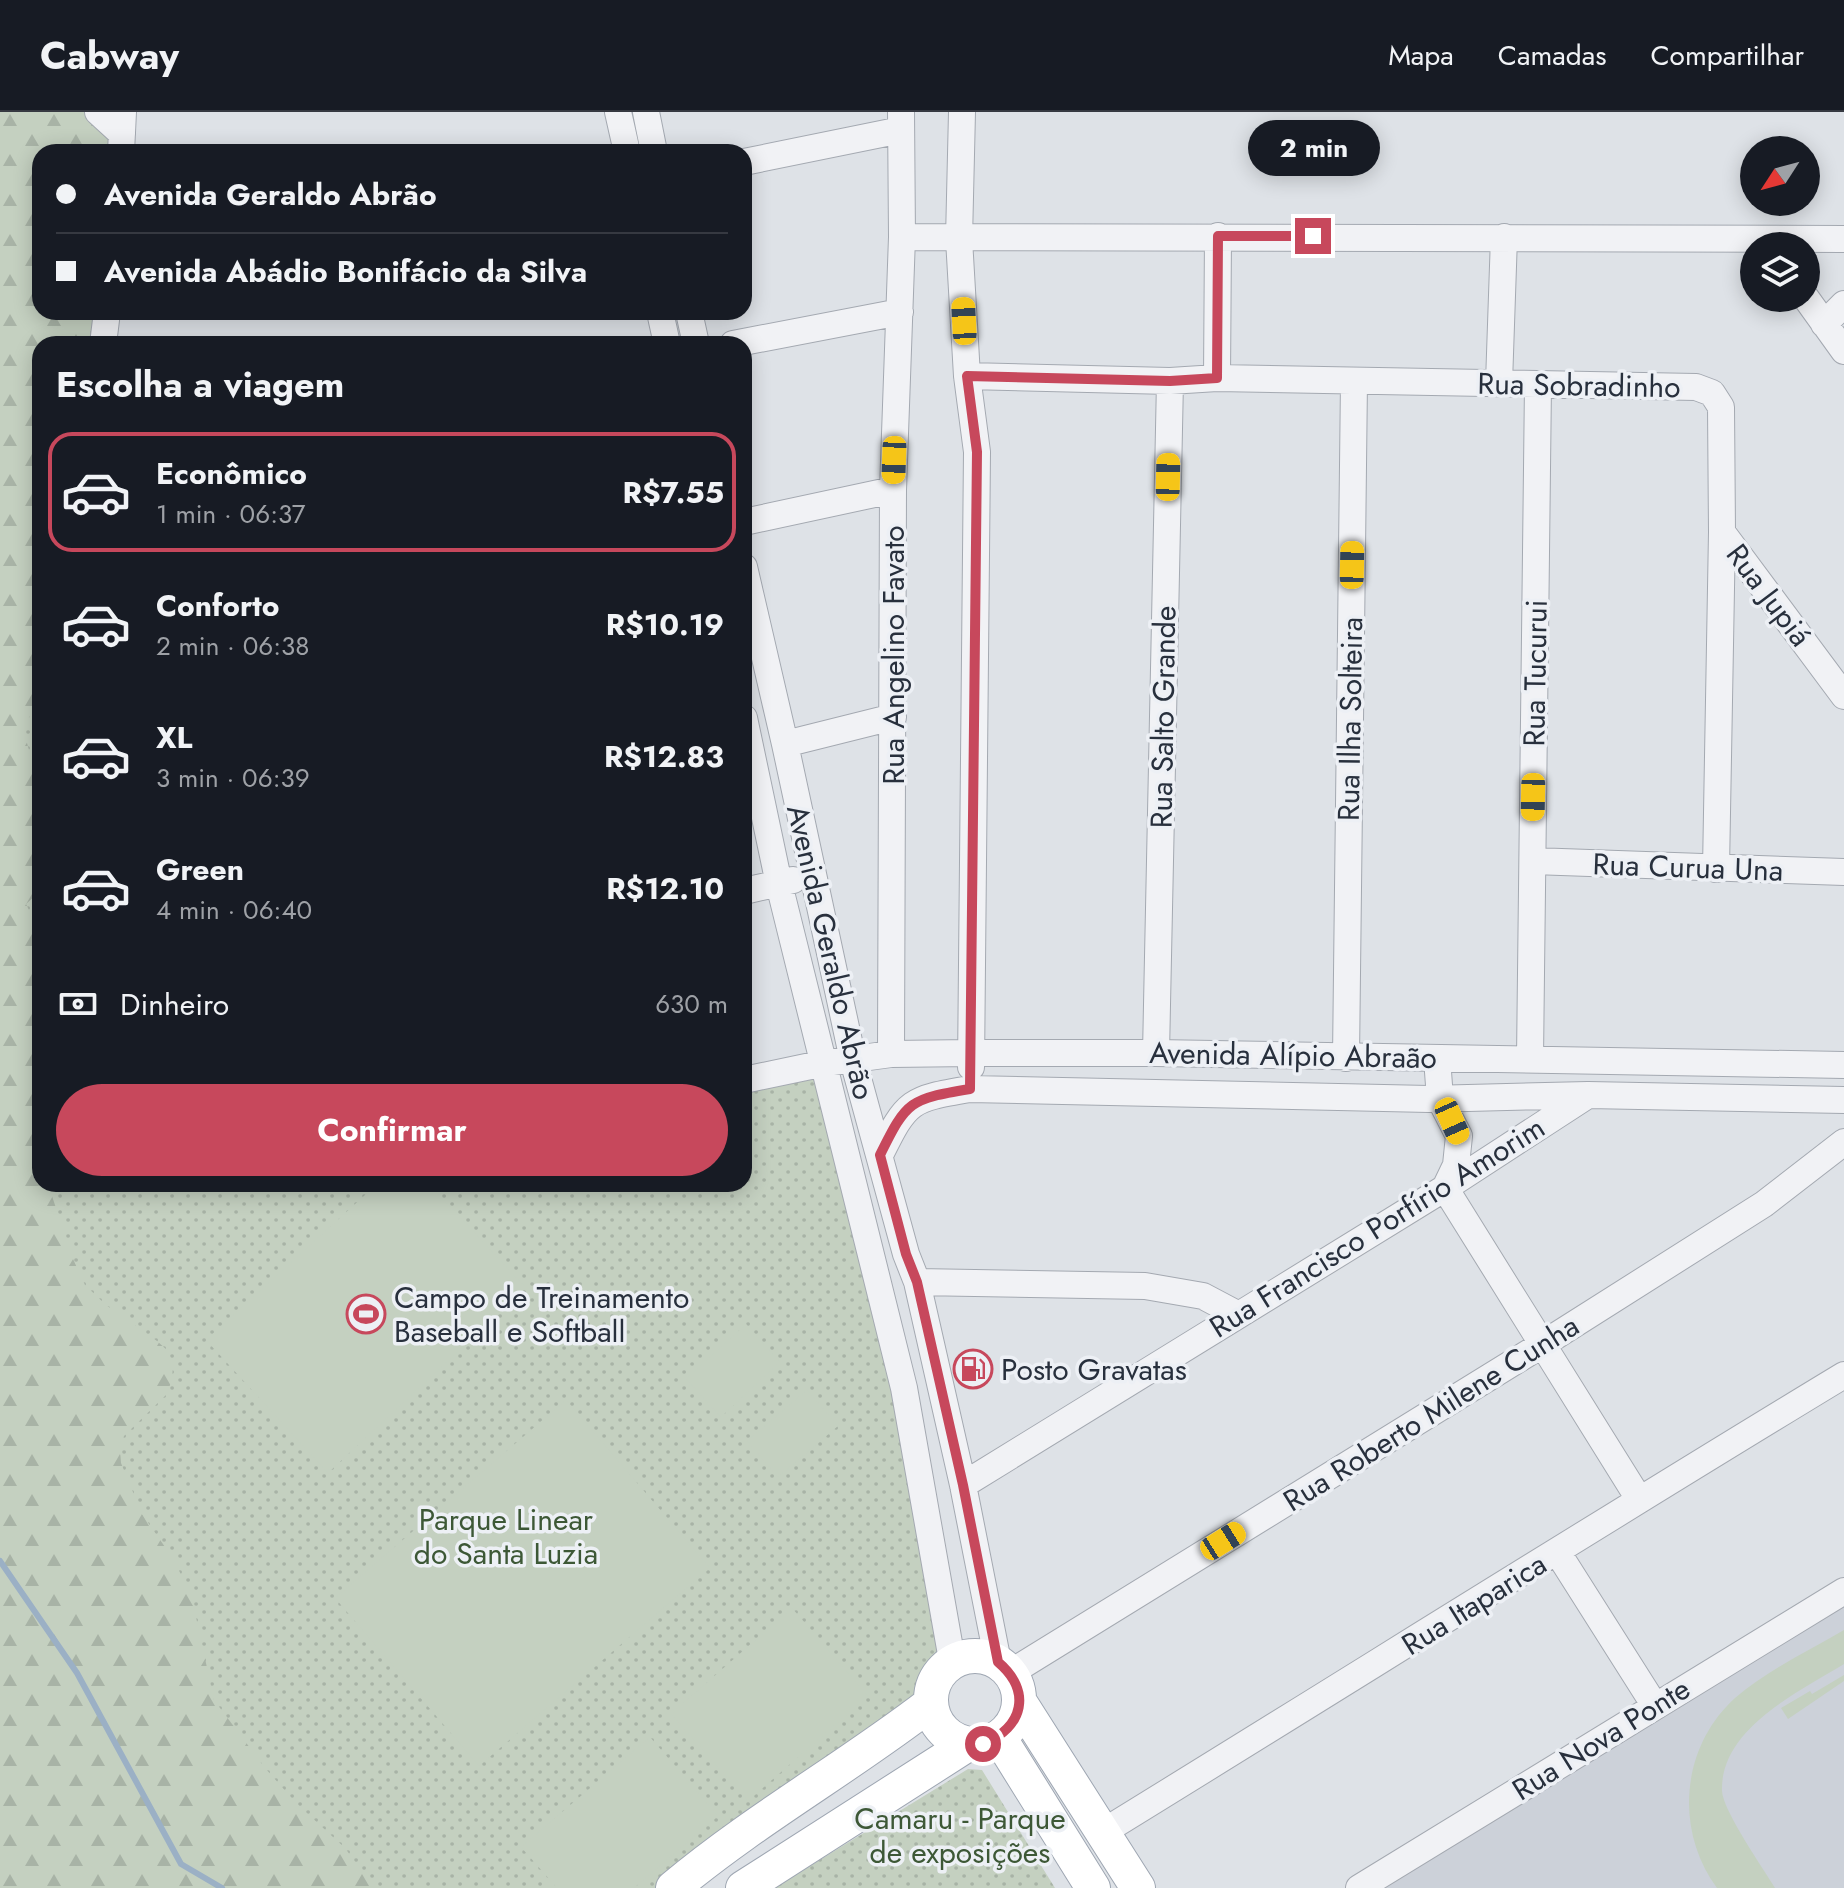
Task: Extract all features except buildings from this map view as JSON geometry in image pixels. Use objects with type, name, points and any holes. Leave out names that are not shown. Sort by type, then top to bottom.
[{"type":"main road","points":[[743,1888],[984,1741],[1007,1731],[1015,1719],[1009,1679],[977,1655],[952,1660],[937,1675],[931,1689],[930,1704],[934,1719],[943,1732],[955,1740],[984,1741]]},
{"type":"main road","name":"Avenida Geraldo Abrão","points":[[1009,1679],[1138,1888]]},
{"type":"main road","points":[[673,1888],[707,1860],[884,1740],[930,1704]]},
{"type":"main road","points":[[984,1741],[1093,1888]]},
{"type":"street","points":[[98,112],[123,125]]},
{"type":"street","points":[[618,112],[625,144]]},
{"type":"street","points":[[646,112],[652,144]]},
{"type":"street","points":[[962,112],[959,239],[967,376],[977,452],[970,1089]]},
{"type":"street","points":[[752,160],[901,121]]},
{"type":"street","name":"Rua Angelino Favato","points":[[891,1054],[893,490],[902,237],[901,121]]},
{"type":"street","points":[[1217,378],[1218,236]]},
{"type":"street","points":[[902,237],[1504,237],[1740,241]]},
{"type":"street","points":[[1499,383],[1504,237]]},
{"type":"street","points":[[1820,239],[1844,239]]},
{"type":"street","points":[[1824,324],[1844,304]]},
{"type":"street","points":[[752,340],[900,312]]},
{"type":"street","points":[[1816,312],[1844,351]]},
{"type":"street","name":"Rua Sobradinho","points":[[967,376],[1696,387],[1712,393],[1721,407],[1716,869]]},
{"type":"street","name":"Rua Salto Grande","points":[[1156,1053],[1170,381]]},
{"type":"street","name":"Rua Ilha Solteira","points":[[1346,1058],[1354,381]]},
{"type":"street","name":"Rua Tucurui","points":[[1530,1058],[1538,384]]},
{"type":"street","points":[[752,520],[893,490]]},
{"type":"street","name":"Rua Jupiá","points":[[1722,532],[1844,696]]},
{"type":"street","name":"Avenida Geraldo Abrão","points":[[752,602],[853,1060],[906,1254],[917,1282],[1009,1679]]},
{"type":"street","points":[[785,744],[893,717]]},
{"type":"street","name":"Avenida Geraldo Abrão","points":[[752,756],[779,884],[904,1388],[952,1660]]},
{"type":"street","name":"Rua Curua Una","points":[[1533,861],[1844,872]]},
{"type":"street","points":[[752,889],[812,874]]},
{"type":"street","name":"Avenida Alípio Abraão","points":[[752,1078],[825,1063],[891,1054],[971,1053],[1530,1058],[1844,1065]]},
{"type":"street","points":[[1437,1058],[1440,1099]]},
{"type":"street","name":"Avenida Alípio Abraão","points":[[880,1155],[899,1116],[912,1103],[928,1096],[970,1089],[1440,1099],[1588,1095],[1844,1100]]},
{"type":"street","name":"Rua Francisco Porfírio Amorim","points":[[963,1485],[1445,1188],[1588,1095]]},
{"type":"street","name":"Avenida Alípio Abraão","points":[[1440,1099],[1459,1136],[1456,1165],[1445,1188]]},
{"type":"street","name":"Rua Roberto Milene Cunha","points":[[1009,1679],[1764,1204],[1844,1142]]},
{"type":"street","points":[[1445,1188],[1639,1499]]},
{"type":"street","points":[[917,1282],[1145,1286],[1203,1296],[1237,1314]]},
{"type":"street","name":"Rua Itaparica","points":[[1103,1832],[1844,1375]]},
{"type":"street","points":[[904,1388],[938,1382]]},
{"type":"street","points":[[1558,1553],[1655,1706]]},
{"type":"street","name":"Rua Nova Ponte","points":[[1359,1888],[1844,1591]]},
{"type":"shaded area","points":[[1844,1594],[1844,1888],[1369,1888]]},
{"type":"green space","name":"Parque Linear do Santa Luzia","points":[[0,112],[32,144],[32,320],[106,320],[104,336],[32,336],[32,1192],[752,1192],[752,1078],[825,1063],[904,1388],[939,1659],[923,1701],[673,1888],[0,1888]]},
{"type":"green space","points":[[0,112],[88,112],[117,138],[116,144],[32,144],[32,320],[92,320],[84,336],[32,336],[32,714],[25,732],[32,758],[32,899],[26,904],[32,916],[32,1192],[51,1192],[85,1285],[106,1305],[157,1341],[168,1351],[173,1364],[172,1380],[166,1395],[124,1436],[120,1450],[121,1463],[142,1514],[172,1557],[191,1594],[214,1700],[265,1768],[297,1804],[345,1848],[374,1888],[0,1888]]},
{"type":"green space","name":"Campo de Treinamento Baseball e Softball","points":[[368,1192],[436,1192],[526,1288],[328,1473],[206,1340]]},
{"type":"green space","points":[[746,1324],[780,1362],[721,1417],[686,1379]]},
{"type":"green space","points":[[807,1390],[838,1426],[778,1477],[747,1441]]},
{"type":"green space","points":[[566,1400],[710,1568],[479,1766],[335,1598]]},
{"type":"green space","points":[[792,1608],[868,1696],[748,1801],[671,1714]]},
{"type":"green space","points":[[1844,1630],[1844,1664],[1765,1714],[1734,1749],[1725,1769],[1724,1800],[1775,1888],[1717,1888],[1703,1865],[1694,1841],[1690,1815],[1694,1764],[1703,1740],[1717,1718],[1747,1688]]},
{"type":"green space","points":[[1844,1675],[1844,1681],[1788,1719],[1781,1708]]},
{"type":"green space","points":[[650,1737],[718,1816],[634,1888],[557,1888],[521,1847]]},
{"type":"green space","name":"Camaru - Parque de exposições","points":[[968,1769],[982,1770],[1055,1888],[774,1888]]},
{"type":"waterway","points":[[0,1561],[77,1673],[181,1864],[222,1888]]},
{"type":"place","name":"Campo de Treinamento Baseball e Softball","points":[[366,1314]]},
{"type":"place","name":"Posto Gravatas","points":[[973,1369]]},
{"type":"route","points":[[983,1744],[1007,1731],[1015,1719],[1019,1691],[1014,1677],[998,1662],[963,1485],[917,1282],[906,1254],[880,1155],[899,1116],[912,1103],[928,1096],[970,1089],[977,452],[967,376],[1170,381],[1217,378],[1218,236],[1313,236]]}]
